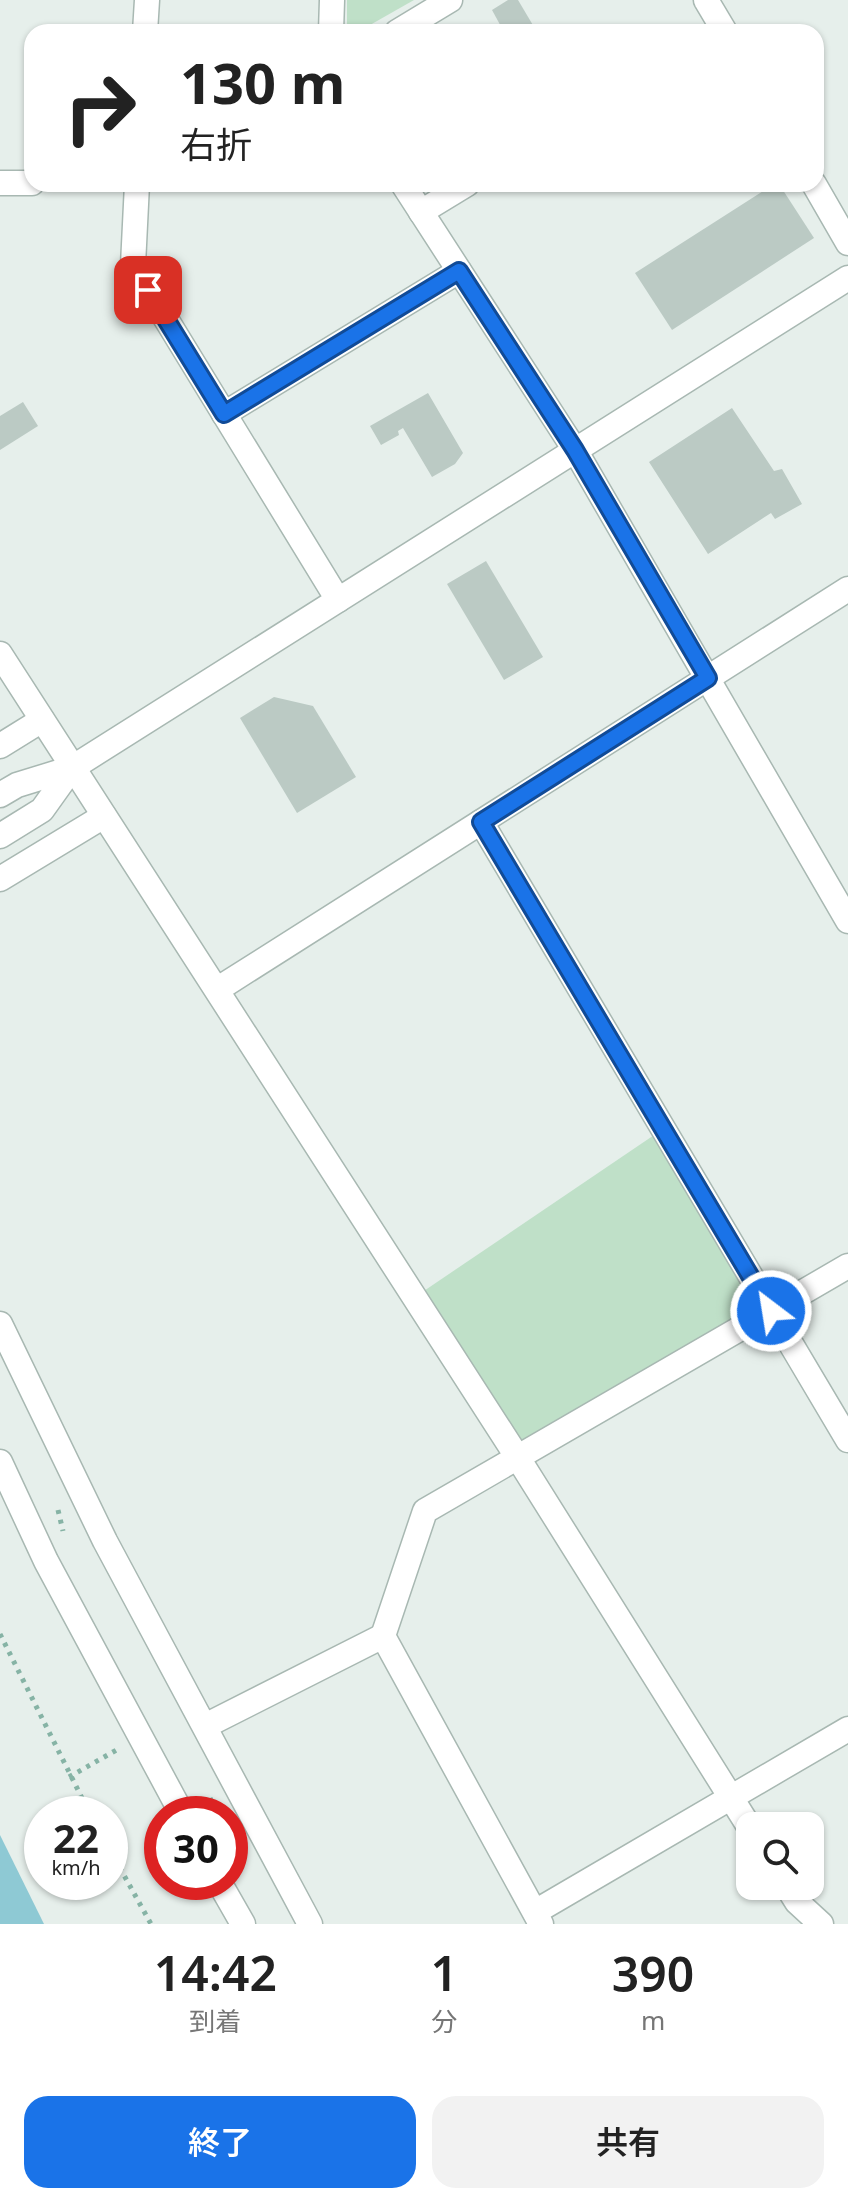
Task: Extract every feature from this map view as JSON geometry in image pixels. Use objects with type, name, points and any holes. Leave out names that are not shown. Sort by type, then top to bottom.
[{"type":"street","points":[[146,24],[147,0]]},
{"type":"street","points":[[331,24],[332,0]]},
{"type":"street","points":[[410,24],[450,0]]},
{"type":"street","points":[[706,0],[716,24]]},
{"type":"street","points":[[0,183],[24,183]]},
{"type":"street","points":[[137,192],[133,265],[338,600]]},
{"type":"street","points":[[408,192],[575,450],[848,921]]},
{"type":"street","points":[[421,212],[454,192]]},
{"type":"street","points":[[819,192],[848,243]]},
{"type":"street","points":[[224,414],[459,271]]},
{"type":"street","points":[[0,795],[17,785],[72,768],[848,278]]},
{"type":"street","points":[[218,989],[848,589]]},
{"type":"street","points":[[0,654],[518,1458],[740,1812]]},
{"type":"street","points":[[0,746],[42,720]]},
{"type":"street","points":[[0,836],[42,810],[72,768]]},
{"type":"street","points":[[0,879],[104,816]]},
{"type":"street","points":[[481,822],[848,1440]]},
{"type":"street","points":[[205,1726],[383,1636],[425,1511],[848,1266]]},
{"type":"street","points":[[0,1324],[105,1541],[310,1924]]},
{"type":"street","points":[[0,1462],[46,1561],[172,1796]]},
{"type":"street","points":[[383,1636],[538,1918],[731,1797],[848,1729]]},
{"type":"street","points":[[229,1900],[243,1924]]},
{"type":"street","points":[[796,1900],[821,1924]]},
{"type":"path","points":[[56,1501],[67,1546]]},
{"type":"path","points":[[0,1634],[80,1796]]},
{"type":"path","points":[[69,1777],[97,1761]]},
{"type":"path","points":[[128,1882],[151,1924]]},
{"type":"green space","points":[[347,0],[414,0],[372,24],[347,24]]},
{"type":"green space","points":[[663,1129],[771,1311],[518,1458],[415,1297]]},
{"type":"water","points":[[0,1835],[24,1884],[24,1900],[32,1900],[44,1924],[0,1924]]},
{"type":"building","points":[[508,0],[518,0],[532,24],[500,24],[492,10]]},
{"type":"building","points":[[762,192],[784,192],[814,238],[672,330],[635,273]]},
{"type":"building","points":[[428,393],[463,453],[455,464],[432,477],[403,428],[398,431],[399,435],[381,445],[370,426]]},
{"type":"building","points":[[23,402],[38,426],[0,450],[0,416]]},
{"type":"building","points":[[732,408],[774,471],[782,469],[802,504],[775,519],[771,513],[708,554],[649,462]]},
{"type":"building","points":[[486,561],[543,657],[504,680],[447,584]]},
{"type":"building","points":[[274,697],[313,706],[356,777],[297,813],[240,718]]},
{"type":"route","points":[[148,290],[224,414],[459,271],[575,450],[708,678],[481,822],[771,1311]]}]
